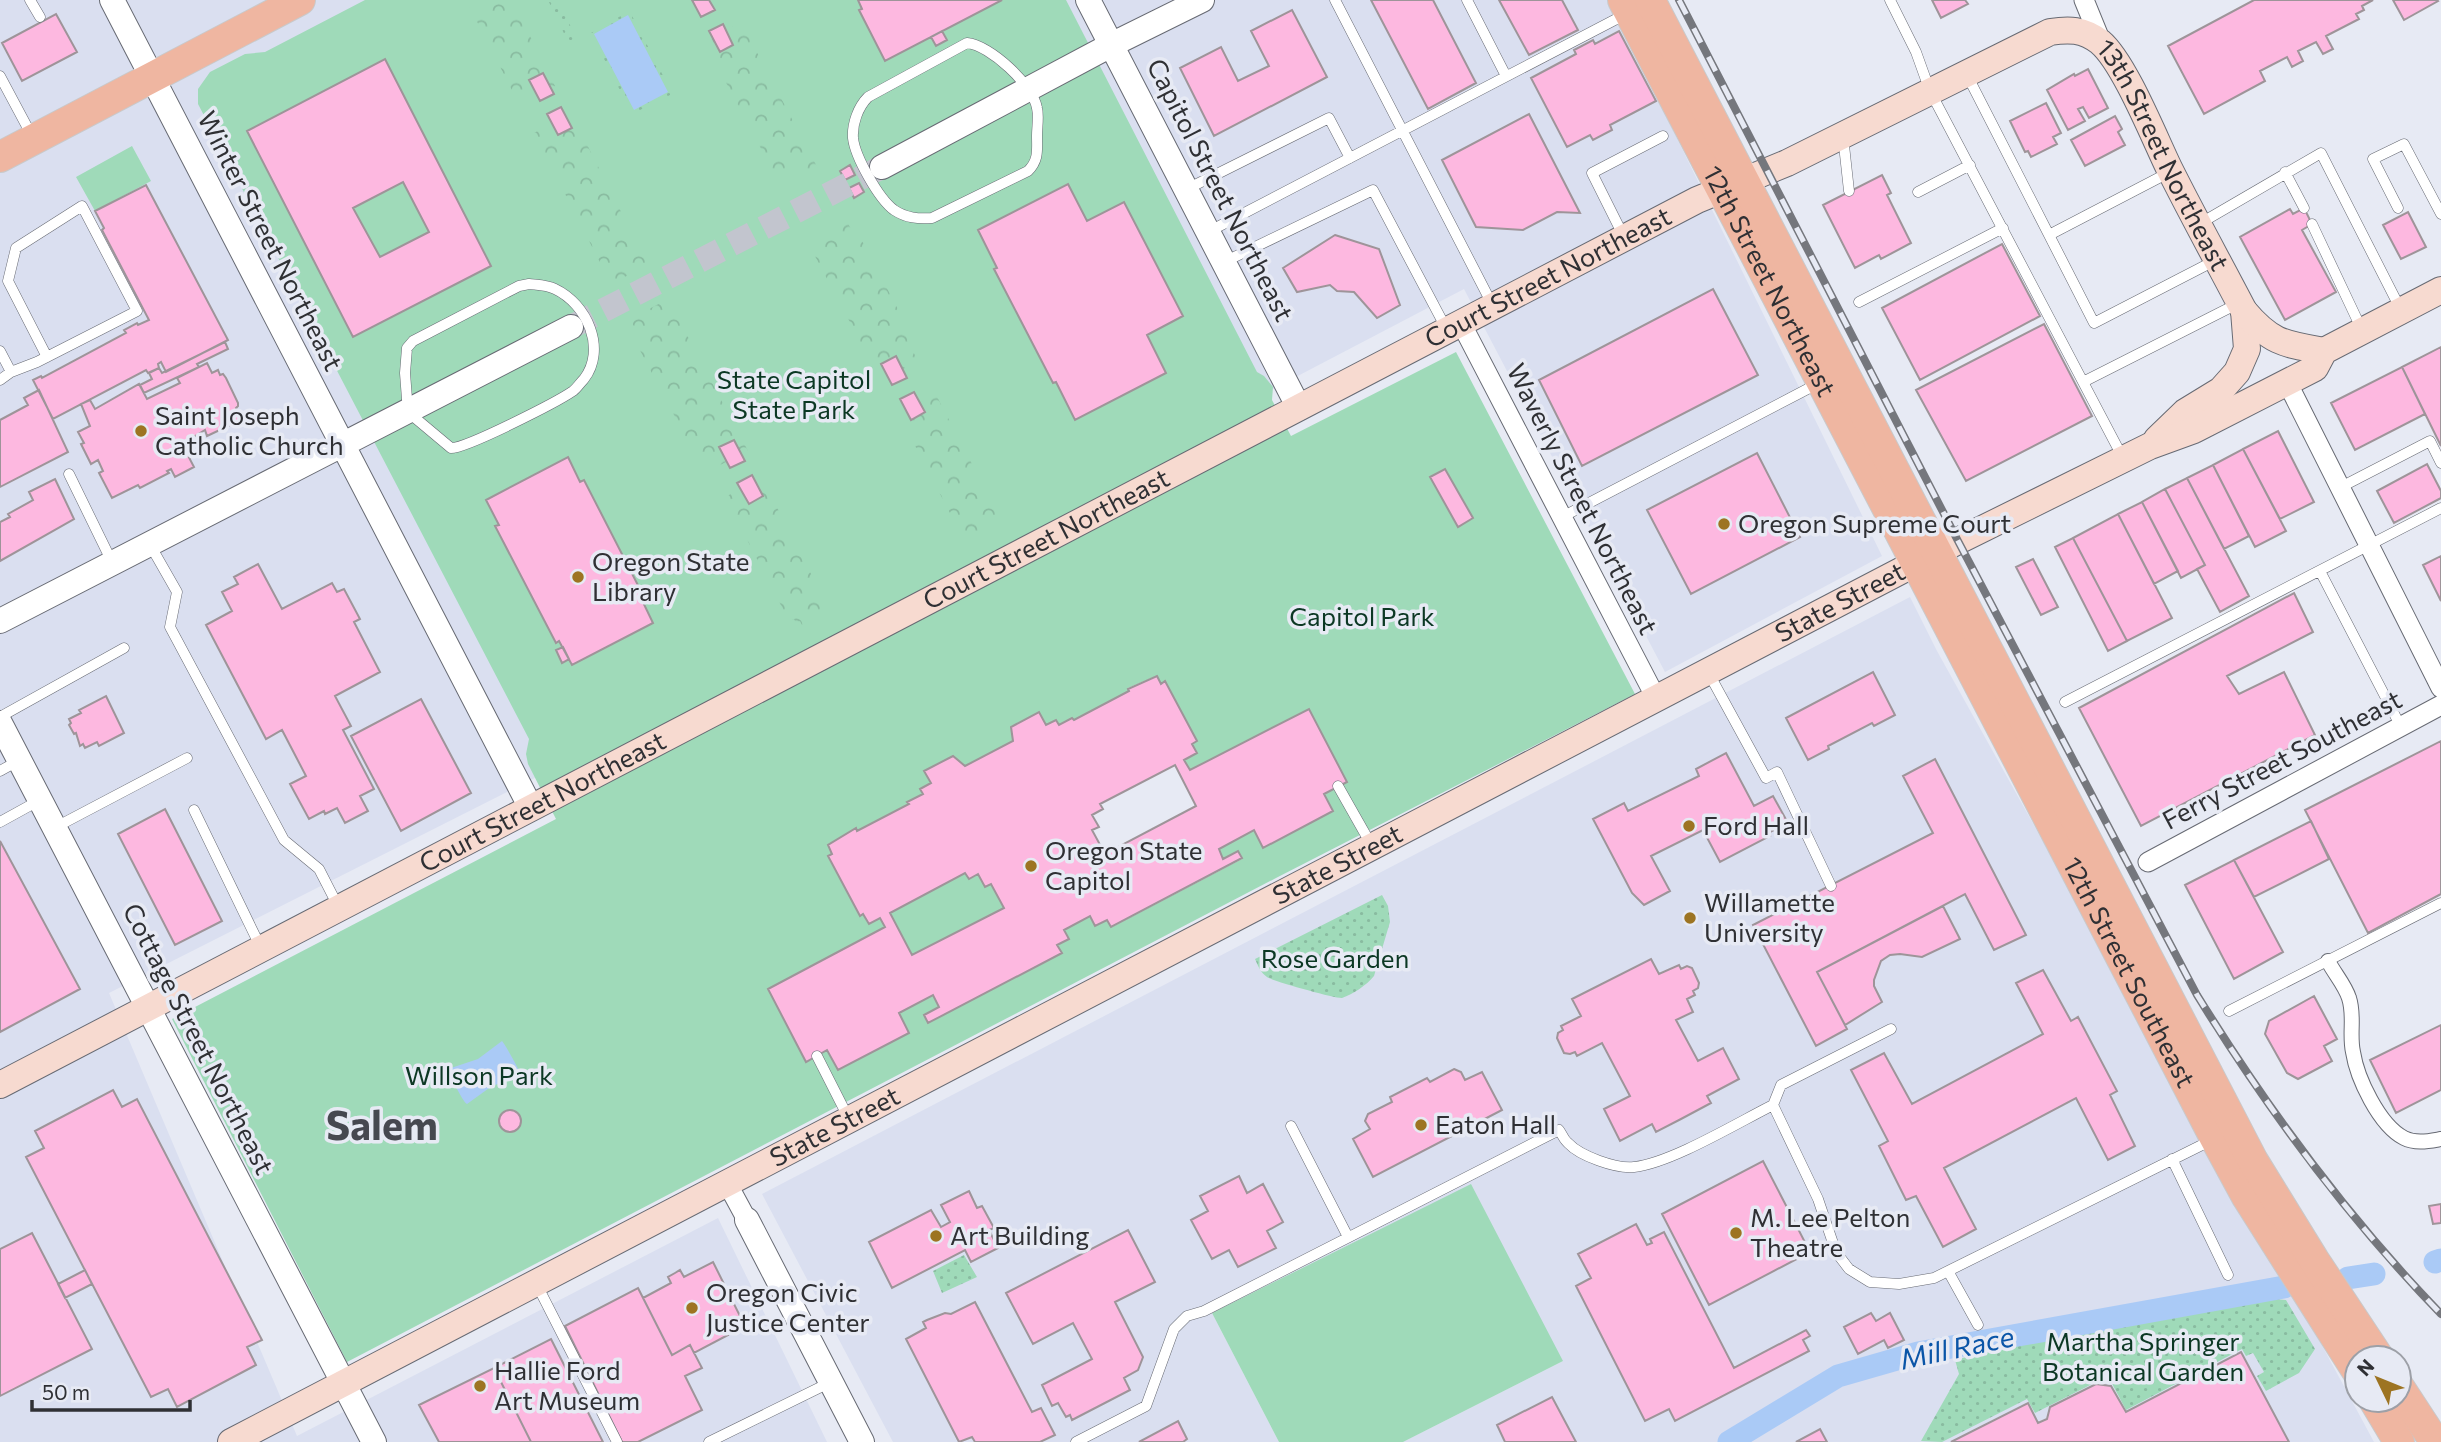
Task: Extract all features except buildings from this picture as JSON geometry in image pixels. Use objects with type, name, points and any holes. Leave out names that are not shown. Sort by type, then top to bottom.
[{"type":"main road","points":[[0,157],[300,0]]},
{"type":"main road","name":"12th Street Northeast","points":[[1634,4],[1733,185],[1925,558]]},
{"type":"main road","name":"Court Street Northeast","points":[[0,1085],[1697,200],[1843,136],[2050,32],[2071,29],[2087,33],[2102,44]]},
{"type":"main road","name":"13th Street Northeast","points":[[2102,44],[2126,79],[2171,172],[2242,306]]},
{"type":"main road","name":"12th Street Northeast","points":[[1733,185],[1822,382],[1925,558]]},
{"type":"main road","name":"State Street","points":[[231,1442],[1925,558],[2150,446],[2194,430],[2315,368],[2324,351],[2441,290]]},
{"type":"main road","points":[[2242,306],[2258,327],[2279,341],[2324,351]]},
{"type":"main road","points":[[2150,446],[2185,412],[2221,390],[2237,372],[2247,349],[2242,306]]},
{"type":"main road","name":"12th Street Southeast","points":[[1925,558],[2215,1138],[2247,1197],[2343,1349]]},
{"type":"main road","name":"12th Street Southeast","points":[[1925,558],[2253,1161],[2370,1344]]},
{"type":"main road","points":[[2413,1408],[2435,1442]]},
{"type":"main road","points":[[2382,1414],[2399,1442]]},
{"type":"street","name":"Winter Street Northeast","points":[[112,0],[531,808]]},
{"type":"street","name":"Capitol Street Northeast","points":[[1088,0],[1299,408]]},
{"type":"street","points":[[882,167],[1111,45],[1202,0]]},
{"type":"street","name":"13th Street Northeast","points":[[2084,0],[2102,44]]},
{"type":"street","points":[[0,621],[571,327]]},
{"type":"street","name":"Waverly Street Northeast","points":[[1454,327],[1562,517],[1656,698]]},
{"type":"street","points":[[2287,382],[2441,688]]},
{"type":"street","name":"Ferry Street Southeast","points":[[2148,862],[2441,705]]},
{"type":"street","name":"Cottage Street Northeast","points":[[0,723],[10,765],[41,800],[374,1442]]},
{"type":"street","points":[[2328,961],[2349,998],[2353,1053],[2364,1087],[2377,1110],[2402,1137],[2413,1141],[2441,1139]]},
{"type":"street","points":[[727,1183],[831,1382],[858,1441]]},
{"type":"lane","points":[[30,0],[40,17]]},
{"type":"lane","points":[[1335,0],[1493,307]]},
{"type":"lane","points":[[1467,0],[1506,76]]},
{"type":"lane","points":[[1890,0],[1916,52],[1930,92],[2123,459]]},
{"type":"lane","points":[[1208,232],[1506,76],[1634,4]]},
{"type":"lane","points":[[967,43],[984,48],[1009,67],[1029,89],[1037,108],[1038,157],[1033,166],[1028,171],[932,218],[918,219],[894,209],[878,192],[856,148],[853,137],[855,124],[862,103],[868,97],[967,43]]},
{"type":"lane","points":[[1966,73],[2094,323],[2217,259]]},
{"type":"lane","points":[[0,76],[33,139]]},
{"type":"lane","points":[[1186,189],[1329,118],[1350,158]]},
{"type":"lane","points":[[1625,239],[1592,173],[1664,136]]},
{"type":"lane","points":[[1843,136],[1849,191]]},
{"type":"lane","points":[[2398,208],[2373,159],[2403,144],[2441,214]]},
{"type":"lane","points":[[2198,224],[2321,153],[2401,310]]},
{"type":"lane","points":[[1918,192],[1970,166]]},
{"type":"lane","points":[[2049,235],[2171,172]]},
{"type":"lane","points":[[2284,172],[2304,208]]},
{"type":"lane","points":[[1224,262],[1373,190],[1454,327]]},
{"type":"lane","points":[[0,380],[11,372],[47,357],[137,311],[82,206],[16,248],[8,281],[47,357]]},
{"type":"lane","points":[[2312,224],[2362,330]]},
{"type":"lane","points":[[1859,302],[2003,228]]},
{"type":"lane","points":[[528,284],[552,287],[567,295],[587,319],[594,348],[593,360],[589,372],[570,393],[457,448],[451,448],[408,412],[405,354],[413,341],[519,286],[528,284]]},
{"type":"lane","points":[[2082,382],[2242,306]]},
{"type":"lane","points":[[0,351],[11,372]]},
{"type":"lane","points":[[1562,517],[1822,382]]},
{"type":"lane","points":[[2340,487],[2430,441],[2441,463]]},
{"type":"lane","points":[[69,474],[112,562]]},
{"type":"lane","points":[[2065,702],[2441,508]]},
{"type":"lane","points":[[149,543],[177,592],[170,626],[285,840],[319,869],[339,908]]},
{"type":"lane","points":[[2320,571],[2401,726]]},
{"type":"lane","points":[[0,717],[124,648]]},
{"type":"lane","points":[[1708,672],[1766,778],[1777,772],[1831,886]]},
{"type":"lane","points":[[55,828],[187,758]]},
{"type":"lane","points":[[1338,786],[1372,846]]},
{"type":"lane","points":[[0,822],[41,800]]},
{"type":"lane","points":[[194,810],[261,949]]},
{"type":"lane","points":[[2229,1011],[2441,903]]},
{"type":"lane","points":[[1076,1442],[1146,1406],[1174,1329],[1187,1316],[1204,1311],[1559,1130],[1568,1143],[1578,1150],[1617,1166],[1633,1167],[1664,1159],[1773,1105],[1781,1085],[1891,1028]]},
{"type":"lane","points":[[817,1056],[849,1119]]},
{"type":"lane","points":[[1773,1105],[1812,1187],[1836,1252],[1849,1269],[1870,1282],[1899,1284],[1934,1278],[2215,1138]]},
{"type":"lane","points":[[1291,1126],[1348,1237]]},
{"type":"lane","points":[[2172,1159],[2228,1275]]},
{"type":"lane","points":[[1948,1271],[1978,1325]]},
{"type":"lane","points":[[536,1282],[617,1442]]},
{"type":"lane","points":[[709,1442],[831,1382]]},
{"type":"shaded area","points":[[0,0],[425,0],[778,655],[109,993],[297,1436],[718,1218],[827,1442],[0,1442]]},
{"type":"shaded area","points":[[768,0],[1609,0],[1882,556],[1665,672],[1464,289],[1032,515]]},
{"type":"shaded area","name":"Willamette University","points":[[1910,597],[1937,651],[2343,1385],[2343,1414],[2359,1414],[2374,1442],[1403,1442],[1563,1361],[1212,1313],[1279,1442],[893,1442],[762,1194]]},
{"type":"green space","name":"State Capitol State Park","points":[[365,0],[1066,0],[1257,372],[1273,387],[1272,400],[1291,436],[1456,352],[1635,694],[347,1362],[172,1019],[556,819],[528,764],[526,754],[529,739],[198,104],[198,89],[210,72],[245,54],[265,52]],"holes":[[[1156,676],[1161,684],[1165,682],[1197,741],[1192,744],[1197,753],[1184,760],[1223,859],[1238,851],[1242,859],[1112,927],[1107,920],[1095,926],[1090,916],[1064,930],[1068,939],[1057,945],[1062,953],[929,1022],[924,1015],[939,1007],[933,995],[906,1009],[885,927],[880,918],[869,924],[863,914],[860,916],[829,857],[832,854],[828,845],[909,804],[908,802],[923,794],[921,789],[931,783],[925,771],[953,756],[965,766],[1013,741],[1011,727],[1039,712],[1046,725],[1059,725],[1072,718],[1074,720],[1129,691],[1128,688]]]},
{"type":"green space","points":[[466,0],[512,0],[555,86],[551,88],[543,73],[537,95],[519,104]]},
{"type":"green space","points":[[548,0],[557,0],[575,35],[570,46]]},
{"type":"green space","points":[[626,13],[631,14],[670,89],[670,95],[634,113],[630,110],[591,33]]},
{"type":"green space","points":[[741,22],[824,180],[813,186],[801,164],[776,177],[705,43],[713,38],[720,52],[733,45],[726,30]]},
{"type":"green space","points":[[571,113],[648,265],[611,284],[534,133],[552,123],[558,135],[572,128],[566,116]]},
{"type":"green space","points":[[132,146],[151,181],[95,211],[76,177]]},
{"type":"green space","points":[[846,220],[855,236],[859,235],[912,336],[907,340],[918,361],[903,369],[896,356],[881,363],[888,377],[881,381],[807,241]]},
{"type":"green space","points":[[668,299],[748,451],[710,470],[699,448],[693,451],[635,341],[640,338],[630,319]]},
{"type":"green space","points":[[933,389],[998,514],[993,516],[993,527],[965,542],[896,409],[903,405],[911,420],[925,412],[917,397]]},
{"type":"green space","points":[[762,478],[830,611],[802,625],[794,619],[789,621],[725,497],[741,489],[749,504],[763,496],[755,481]]},
{"type":"green space","points":[[965,873],[969,879],[978,874],[991,884],[1004,908],[912,955],[890,913]]},
{"type":"green space","name":"Rose Garden","points":[[1382,895],[1388,906],[1390,922],[1374,976],[1355,992],[1342,998],[1329,996],[1271,979],[1260,969],[1255,959]]},
{"type":"green space","points":[[1471,1184],[1563,1361],[1403,1442],[1279,1442],[1212,1313]]},
{"type":"green space","points":[[964,1255],[977,1277],[942,1293],[933,1271]]},
{"type":"green space","name":"Martha Springer Botanical Garden","points":[[2263,1298],[2286,1300],[2315,1349],[2299,1373],[2266,1391],[2257,1376],[2264,1372],[2253,1353],[2246,1356],[2242,1349],[2126,1410],[2108,1376],[2035,1413],[2027,1399],[1942,1442],[1921,1441],[1959,1374],[1955,1360],[2050,1335]]},
{"type":"water","points":[[628,15],[668,92],[634,110],[594,34]]},
{"type":"water","points":[[502,1041],[521,1076],[492,1086],[467,1104],[448,1069],[478,1059]]},
{"type":"waterway","name":"Mill Race","points":[[2435,1262],[2441,1260]]},
{"type":"waterway","name":"Mill Race","points":[[2348,1278],[2374,1274]]},
{"type":"waterway","name":"Mill Race","points":[[1729,1442],[1838,1376],[1918,1353],[2284,1287]]},
{"type":"tunnel","points":[[571,327],[882,167]]},
{"type":"railway","points":[[1679,0],[1958,541],[2197,995],[2252,1080],[2310,1161],[2373,1239],[2441,1314]]},
{"type":"place","name":"Saint Joseph Catholic Church","points":[[141,431]]},
{"type":"place","name":"Oregon Supreme Court","points":[[1724,524]]},
{"type":"place","name":"Oregon State Library","points":[[578,577]]},
{"type":"place","name":"Ford Hall","points":[[1689,826]]},
{"type":"place","name":"Oregon State Capitol","points":[[1031,866]]},
{"type":"place","name":"Willamette University","points":[[1690,918]]},
{"type":"place","name":"Eaton Hall","points":[[1421,1125]]},
{"type":"place","name":"M. Lee Pelton Theatre","points":[[1736,1233]]},
{"type":"place","name":"Art Building","points":[[936,1236]]},
{"type":"place","name":"Oregon Civic Justice Center","points":[[692,1308]]},
{"type":"place","name":"Hallie Ford Art Museum","points":[[480,1386]]},
{"type":"district","name":"Salem","points":[[382,1126]]},
{"type":"park label","name":"Capitol Park","points":[[1362,617]]},
{"type":"park label","name":"Willson Park","points":[[479,1076]]}]
